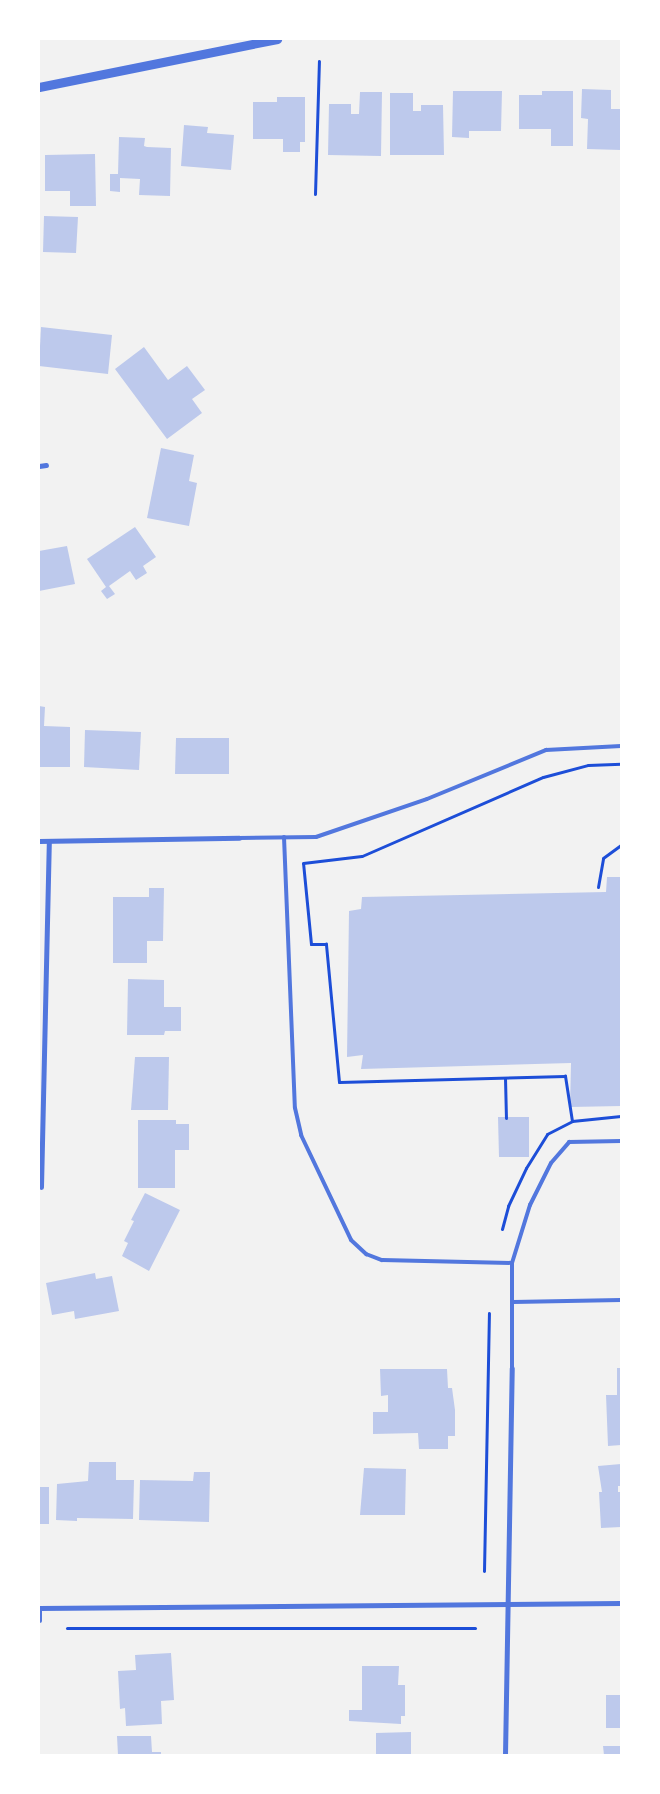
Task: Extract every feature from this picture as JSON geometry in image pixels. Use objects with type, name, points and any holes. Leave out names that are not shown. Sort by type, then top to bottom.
[{"type":"street","points":[[39,87],[277,39]]},
{"type":"street","points":[[39,466],[46,465]]},
{"type":"street","points":[[39,841],[239,838]]},
{"type":"street","points":[[41,1187],[48,841]]},
{"type":"street","points":[[505,1755],[512,1368]]},
{"type":"street","points":[[39,1620],[39,1608],[621,1603]]},
{"type":"lane","points":[[239,838],[316,837],[427,799],[546,750],[621,746]]},
{"type":"lane","points":[[284,837],[295,1108],[301,1135],[351,1240],[366,1254],[382,1260],[512,1263]]},
{"type":"lane","points":[[512,1368],[512,1263],[530,1206],[551,1163],[569,1142],[621,1141]]},
{"type":"lane","points":[[513,1302],[621,1300]]},
{"type":"path","points":[[314,194],[319,61]]},
{"type":"path","points":[[572,1121],[565,1076],[339,1082],[326,944],[311,944],[303,863],[362,856],[543,777],[588,765],[621,764]]},
{"type":"path","points":[[598,887],[602,858],[621,845]]},
{"type":"path","points":[[505,1078],[506,1118]]},
{"type":"path","points":[[502,1229],[508,1206],[526,1168],[547,1134],[572,1121],[621,1116]]},
{"type":"path","points":[[484,1571],[489,1312]]},
{"type":"path","points":[[67,1628],[475,1628]]},
{"type":"building","points":[[582,89],[611,90],[611,109],[621,109],[621,150],[587,149],[588,119],[581,118]]},
{"type":"building","points":[[453,91],[502,91],[501,131],[469,131],[469,138],[452,137]]},
{"type":"building","points":[[542,91],[573,91],[573,146],[551,146],[551,129],[519,129],[519,95],[542,95]]},
{"type":"building","points":[[360,92],[382,92],[381,156],[328,155],[329,104],[351,104],[351,114],[359,114]]},
{"type":"building","points":[[390,93],[413,93],[413,111],[421,111],[421,105],[443,105],[444,155],[390,155]]},
{"type":"building","points":[[277,97],[305,97],[305,142],[300,142],[300,152],[283,152],[283,139],[253,139],[253,102],[277,102]]},
{"type":"building","points":[[184,125],[208,127],[207,133],[234,135],[231,170],[181,166]]},
{"type":"building","points":[[119,137],[145,138],[144,146],[171,148],[170,196],[139,195],[140,179],[120,178],[120,192],[110,191],[110,174],[118,174]]},
{"type":"building","points":[[95,154],[96,206],[70,206],[70,191],[45,191],[45,155]]},
{"type":"building","points":[[44,216],[78,217],[76,253],[43,252]]},
{"type":"building","points":[[41,327],[112,335],[108,374],[39,366]]},
{"type":"building","points":[[144,347],[168,380],[187,366],[205,390],[192,399],[202,413],[167,439],[115,369]]},
{"type":"building","points":[[161,448],[194,455],[189,481],[197,483],[189,526],[147,518]]},
{"type":"building","points":[[135,527],[156,557],[143,566],[147,573],[136,580],[130,571],[109,586],[115,594],[107,599],[101,591],[106,587],[87,559]]},
{"type":"building","points":[[67,546],[75,584],[39,591],[39,551]]},
{"type":"building","points":[[39,706],[45,707],[44,726],[70,727],[70,767],[39,767]]},
{"type":"building","points":[[85,730],[141,732],[139,770],[84,767]]},
{"type":"building","points":[[176,738],[229,738],[229,774],[175,774]]},
{"type":"building","points":[[607,877],[621,877],[621,1106],[570,1107],[571,1063],[361,1069],[363,1055],[347,1057],[349,911],[361,909],[362,897],[606,892]]},
{"type":"building","points":[[149,888],[164,888],[163,941],[147,941],[147,963],[113,963],[113,897],[149,897]]},
{"type":"building","points":[[128,979],[164,980],[164,1007],[181,1007],[181,1031],[165,1031],[164,1035],[127,1035]]},
{"type":"building","points":[[135,1057],[169,1057],[168,1110],[131,1110]]},
{"type":"building","points":[[498,1117],[529,1117],[529,1157],[499,1157]]},
{"type":"building","points":[[138,1120],[176,1120],[176,1124],[189,1124],[189,1150],[175,1150],[175,1188],[138,1188]]},
{"type":"building","points":[[145,1193],[180,1210],[149,1271],[122,1256],[128,1243],[124,1241],[134,1221],[131,1220]]},
{"type":"building","points":[[95,1273],[96,1279],[112,1276],[119,1311],[75,1319],[74,1311],[52,1315],[46,1283]]},
{"type":"building","points":[[617,1368],[621,1368],[621,1445],[608,1446],[606,1395],[617,1395]]},
{"type":"building","points":[[380,1369],[447,1369],[448,1388],[452,1388],[455,1410],[455,1436],[448,1436],[448,1449],[419,1449],[418,1433],[373,1434],[373,1412],[388,1412],[388,1395],[381,1396]]},
{"type":"building","points":[[89,1462],[116,1462],[116,1480],[134,1480],[133,1519],[77,1518],[77,1521],[56,1520],[57,1484],[88,1481]]},
{"type":"building","points":[[621,1464],[621,1486],[618,1486],[618,1492],[621,1492],[621,1527],[601,1528],[599,1492],[602,1492],[598,1466]]},
{"type":"building","points":[[364,1468],[406,1469],[405,1515],[360,1515]]},
{"type":"building","points":[[194,1472],[210,1472],[209,1522],[139,1520],[140,1480],[193,1481]]},
{"type":"building","points":[[39,1487],[49,1487],[49,1524],[39,1524]]},
{"type":"building","points":[[171,1653],[174,1700],[161,1701],[162,1724],[126,1726],[125,1708],[120,1709],[118,1671],[136,1670],[135,1655]]},
{"type":"building","points":[[362,1666],[399,1666],[398,1685],[405,1685],[405,1716],[401,1716],[401,1724],[349,1721],[349,1710],[362,1710]]},
{"type":"building","points":[[606,1695],[621,1695],[621,1728],[606,1728]]},
{"type":"building","points":[[411,1732],[411,1755],[376,1755],[376,1733]]},
{"type":"building","points":[[117,1736],[151,1736],[152,1752],[161,1752],[161,1755],[118,1755]]},
{"type":"building","points":[[603,1746],[621,1746],[621,1755],[604,1755]]}]
